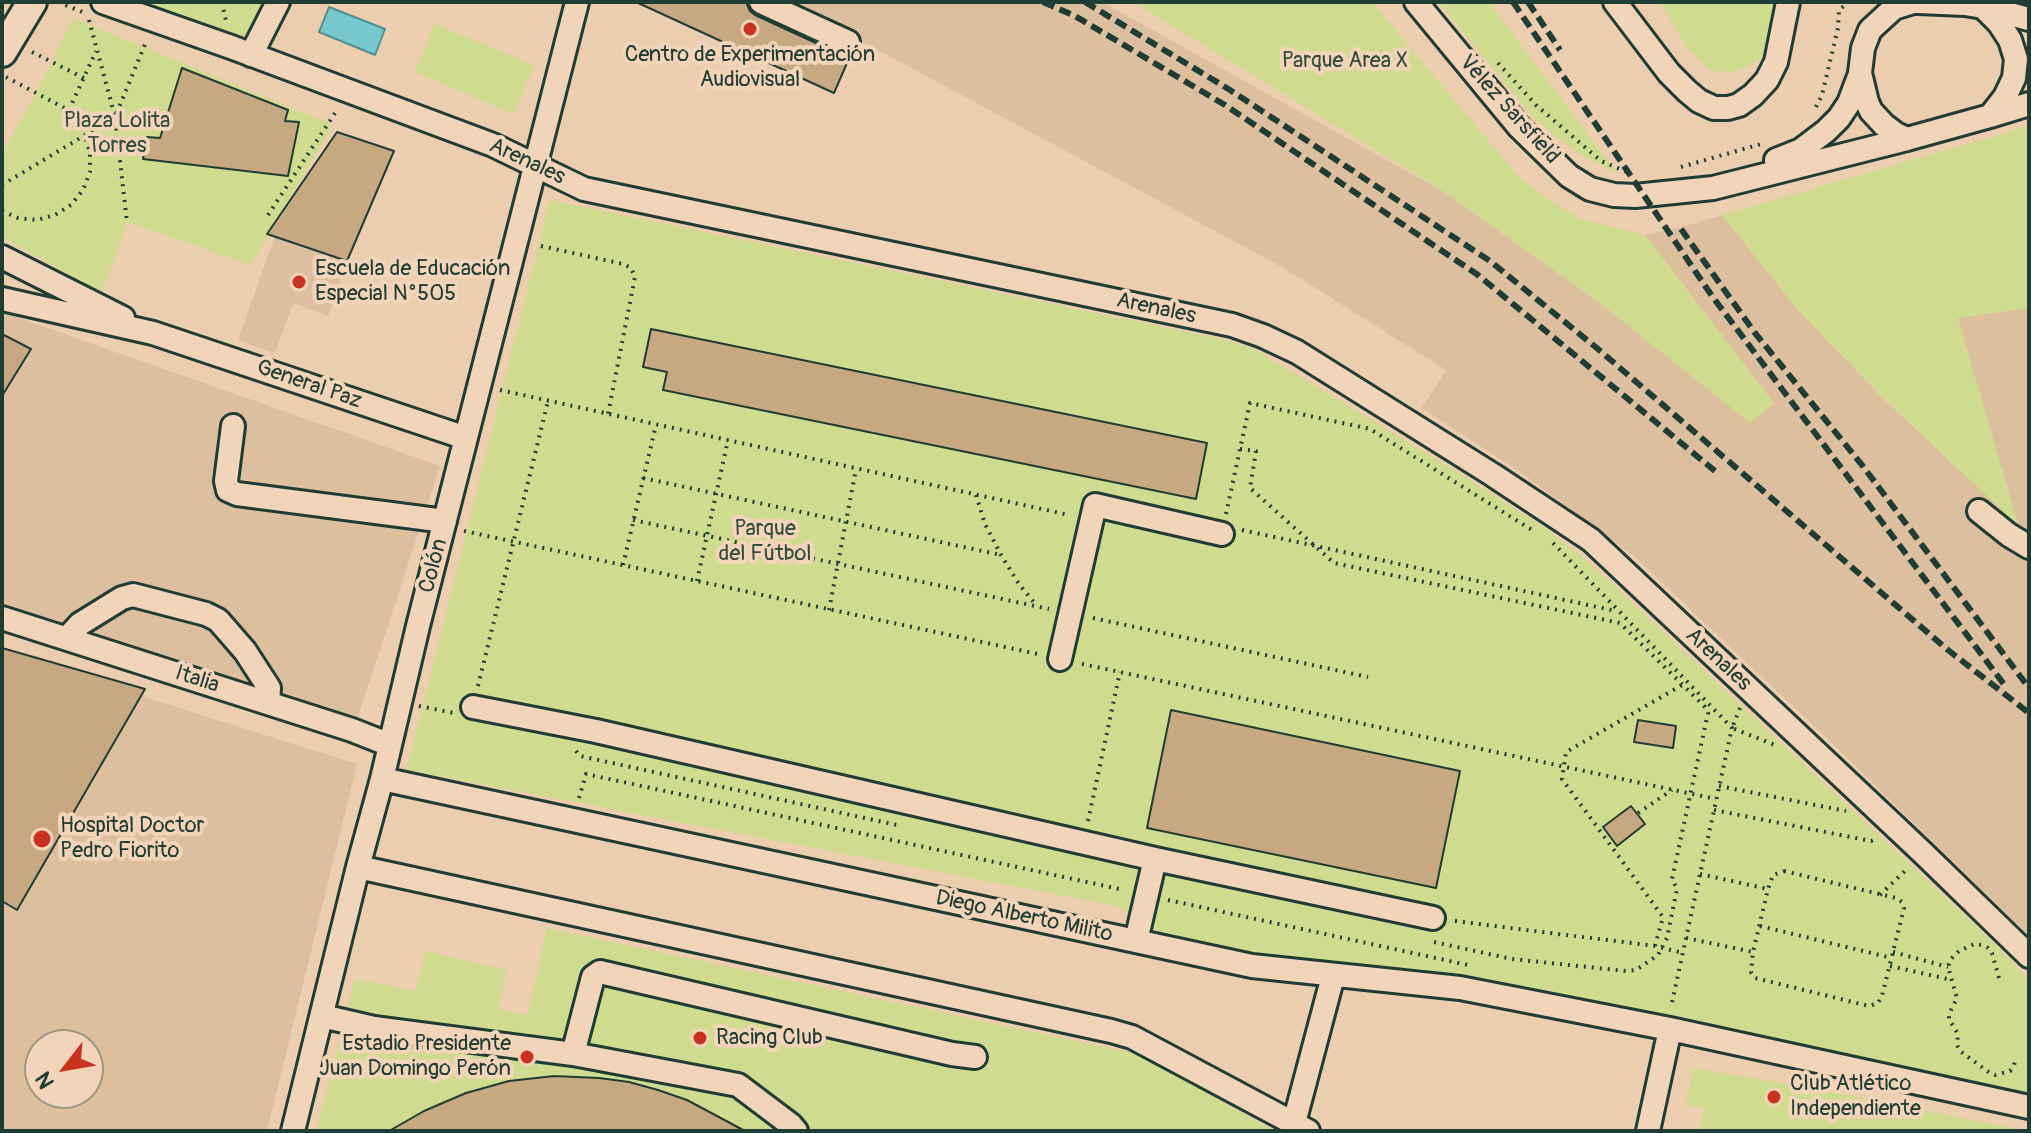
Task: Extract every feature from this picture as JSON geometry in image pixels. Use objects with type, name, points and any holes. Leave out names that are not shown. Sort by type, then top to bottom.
[{"type":"main road","points":[[5,46],[32,2]]},
{"type":"street","name":"Arenales","points":[[103,2],[493,145],[584,189],[1232,325],[1297,352],[1591,540],[2029,956]]},
{"type":"street","points":[[251,55],[278,2]]},
{"type":"street","name":"Colón","points":[[293,1131],[418,626],[453,526],[466,438],[577,2]]},
{"type":"street","points":[[761,2],[848,42]]},
{"type":"street","name":"Vélez Sarsfield","points":[[1416,2],[1519,127],[1569,176],[1590,189],[1614,195],[1713,188],[1907,139]]},
{"type":"street","points":[[1615,2],[1669,73],[1699,101],[1714,108],[1739,105],[1767,80],[1776,62],[1788,2]]},
{"type":"street","points":[[2029,19],[1965,4],[1916,2],[1894,8],[1870,30],[1863,48],[1860,73],[1871,111],[1884,125],[1907,139],[2029,104]]},
{"type":"street","points":[[1983,7],[2010,40],[2016,59],[2014,78],[2005,97],[1990,116]]},
{"type":"street","name":"Vélez Sarsfield","points":[[1713,188],[1801,150],[1826,131],[1849,103],[1860,73]]},
{"type":"street","name":"General Paz","points":[[2,257],[153,333]]},
{"type":"street","name":"General Paz","points":[[2,299],[153,333],[466,438]]},
{"type":"street","points":[[233,426],[226,481],[228,490],[237,494],[453,526]]},
{"type":"street","points":[[1060,659],[1095,505],[1222,530]]},
{"type":"street","points":[[1979,511],[2029,547]]},
{"type":"street","points":[[67,638],[80,624],[122,598],[133,595],[206,614],[218,620],[245,651],[269,688],[268,703]]},
{"type":"street","name":"Italia","points":[[2,618],[352,730],[390,745]]},
{"type":"street","points":[[472,712],[596,731],[1083,843],[1433,918]]},
{"type":"street","name":"Diego Alberto Milito","points":[[382,779],[1252,966],[1460,988],[1670,1020],[2029,1107]]},
{"type":"street","points":[[1136,941],[1155,859]]},
{"type":"street","points":[[358,867],[1111,1031],[1132,1037],[1301,1127],[1333,976]]},
{"type":"street","points":[[573,1054],[593,977],[600,972],[975,1057]]},
{"type":"street","points":[[322,1016],[374,1028],[573,1054],[738,1085],[796,1131]]},
{"type":"street","points":[[1648,1131],[1670,1020]]},
{"type":"path","points":[[84,2],[115,117],[127,222]]},
{"type":"path","points":[[1812,116],[1822,95],[1838,28],[1839,10],[1849,2]]},
{"type":"path","points":[[2,185],[115,117],[155,20]]},
{"type":"path","points":[[5,46],[84,78]]},
{"type":"path","points":[[69,110],[97,48]]},
{"type":"path","points":[[1496,60],[1536,105],[1601,161],[1638,177]]},
{"type":"path","points":[[2,75],[100,127]]},
{"type":"path","points":[[268,215],[349,91]]},
{"type":"path","points":[[2,211],[18,218],[37,220],[55,215],[71,205],[83,190],[90,172],[90,153],[84,135]]},
{"type":"path","points":[[1673,169],[1773,141]]},
{"type":"path","points":[[541,246],[623,264],[631,268],[635,277],[608,414]]},
{"type":"path","points":[[498,390],[1091,520]]},
{"type":"path","points":[[416,705],[472,712],[548,401]]},
{"type":"path","points":[[1539,535],[1370,429],[1250,403],[1222,530],[1317,547],[1619,612]]},
{"type":"path","points":[[623,565],[656,425]]},
{"type":"path","points":[[697,581],[728,440]]},
{"type":"path","points":[[1240,449],[1256,451],[1250,488],[1334,563],[1620,623],[1732,728],[1670,1020]]},
{"type":"path","points":[[829,610],[856,469]]},
{"type":"path","points":[[643,478],[1001,555]]},
{"type":"path","points":[[976,495],[985,524],[1001,555],[1037,606]]},
{"type":"path","points":[[633,520],[1368,677]]},
{"type":"path","points":[[453,526],[514,542],[1716,799]]},
{"type":"path","points":[[1422,939],[1512,959],[1626,971],[1636,970],[1658,955],[1667,938],[1677,889],[1672,879],[1708,713],[1685,683],[1552,543]]},
{"type":"path","points":[[1083,843],[1120,672]]},
{"type":"path","points":[[1655,946],[1663,917],[1562,779],[1566,752],[1685,683]]},
{"type":"path","points":[[572,745],[580,756],[903,827]]},
{"type":"path","points":[[577,804],[586,774],[1464,963],[1478,969]]},
{"type":"path","points":[[1719,786],[1854,813],[1873,806]]},
{"type":"path","points":[[1638,813],[1672,790]]},
{"type":"path","points":[[1714,810],[1871,841],[1897,829]]},
{"type":"path","points":[[1880,895],[1923,853]]},
{"type":"path","points":[[1784,871],[1902,902],[1904,908],[1878,1003],[1869,1006],[1755,978],[1751,972],[1753,952],[1768,889],[1773,875],[1784,871]]},
{"type":"path","points":[[1700,874],[1768,889]]},
{"type":"path","points":[[1433,918],[1655,946],[1683,953]]},
{"type":"path","points":[[1760,926],[1948,967]]},
{"type":"path","points":[[1686,938],[1753,952]]},
{"type":"path","points":[[1999,978],[1992,953],[1982,945],[1974,944],[1959,951],[1948,967],[1957,998],[1949,1019],[1958,1034],[1960,1051],[1995,1075],[2010,1071],[2015,1060]]},
{"type":"path","points":[[1890,966],[1952,980]]},
{"type":"shaded area","points":[[779,2],[1102,2],[1446,193],[1596,300],[1773,402],[1645,235],[1722,215],[1798,310],[1887,402],[2018,523],[1957,318],[2029,308],[2029,936],[1835,746],[1634,556],[1521,473],[1422,408],[1446,370],[1282,267],[861,41]]},
{"type":"shaded area","name":"Escuela de Educación Especial N°505","points":[[275,236],[347,261],[328,316],[293,303],[275,353],[238,340]]},
{"type":"shaded area","points":[[2,312],[440,466],[354,729],[2,616]]},
{"type":"shaded area","points":[[2,652],[357,764],[267,1131],[2,1131]]},
{"type":"green space","points":[[134,2],[267,2],[247,43]]},
{"type":"green space","name":"Parque Area X","points":[[1133,2],[1372,2],[1519,177],[1550,201],[1582,219],[1645,235],[1774,403],[1750,423],[1596,300],[1446,193]]},
{"type":"green space","points":[[1438,2],[1489,2],[1617,173],[1578,153],[1539,124]]},
{"type":"green space","points":[[1659,2],[1777,2],[1767,56],[1735,72],[1711,71],[1690,51]]},
{"type":"green space","name":"Plaza Lolita Torres","points":[[73,18],[333,125],[250,265],[127,222],[102,293],[2,237],[2,154]]},
{"type":"green space","points":[[435,24],[534,65],[513,114],[415,72]]},
{"type":"green space","points":[[2029,126],[2029,308],[1958,318],[2018,525],[1887,402],[1798,310],[1722,215]]},
{"type":"green space","name":"Parque del Fútbol","points":[[550,200],[1226,340],[1252,348],[1276,362],[1453,469],[1548,530],[1591,564],[1999,948],[2029,981],[2029,1093],[1464,978],[1270,957],[1164,935],[1117,906],[407,770]]},
{"type":"green space","name":"Racing Club","points":[[547,928],[1137,1054],[1274,1131],[317,1131],[355,979],[416,991],[426,951],[507,970],[498,1009],[528,1015]]},
{"type":"green space","name":"Club Atlético Independiente","points":[[1693,1068],[1819,1089],[2027,1131],[1699,1131],[1704,1108],[1686,1104]]},
{"type":"water","points":[[329,7],[385,29],[375,55],[319,32]]},
{"type":"building","name":"Centro de Experimentación Audiovisual","points":[[636,2],[746,2],[755,15],[850,56],[834,93]]},
{"type":"building","points":[[182,68],[288,110],[285,121],[299,122],[288,176],[143,159],[147,137],[160,138]]},
{"type":"building","points":[[337,132],[394,151],[347,261],[267,234]]},
{"type":"building","points":[[651,329],[1207,443],[1196,499],[663,390],[667,372],[643,367]]},
{"type":"building","points":[[2,334],[31,349],[2,396]]},
{"type":"building","name":"Hospital Doctor Pedro Fiorito","points":[[2,648],[145,689],[17,910],[2,901]]},
{"type":"building","points":[[1171,710],[1460,771],[1436,888],[1147,828]]},
{"type":"building","points":[[1638,720],[1676,726],[1673,748],[1634,742]]},
{"type":"building","points":[[1631,806],[1645,824],[1617,846],[1603,827]]},
{"type":"building","points":[[554,1076],[629,1082],[658,1090],[687,1100],[745,1131],[389,1131],[424,1111],[466,1093],[509,1081]]},
{"type":"railway","points":[[1043,2],[1075,16],[1225,105],[1478,275],[1715,471]]},
{"type":"railway","points":[[1085,2],[1230,90],[1490,261],[1598,349],[1948,650],[2029,713]]},
{"type":"railway","points":[[1513,2],[1712,296],[2006,687]]},
{"type":"railway","points":[[1528,2],[1560,50]]},
{"type":"railway","points":[[1681,229],[1755,333],[1862,465],[2029,688]]},
{"type":"place","name":"Centro de Experimentación Audiovisual","points":[[750,29]]},
{"type":"place","name":"Escuela de Educación Especial N°505","points":[[299,282]]},
{"type":"place","name":"Hospital Doctor Pedro Fiorito","points":[[42,839]]},
{"type":"place","name":"Racing Club","points":[[700,1038]]},
{"type":"place","name":"Estadio Presidente Juan Domingo Perón","points":[[527,1057]]},
{"type":"place","name":"Club Atlético Independiente","points":[[1774,1097]]}]
